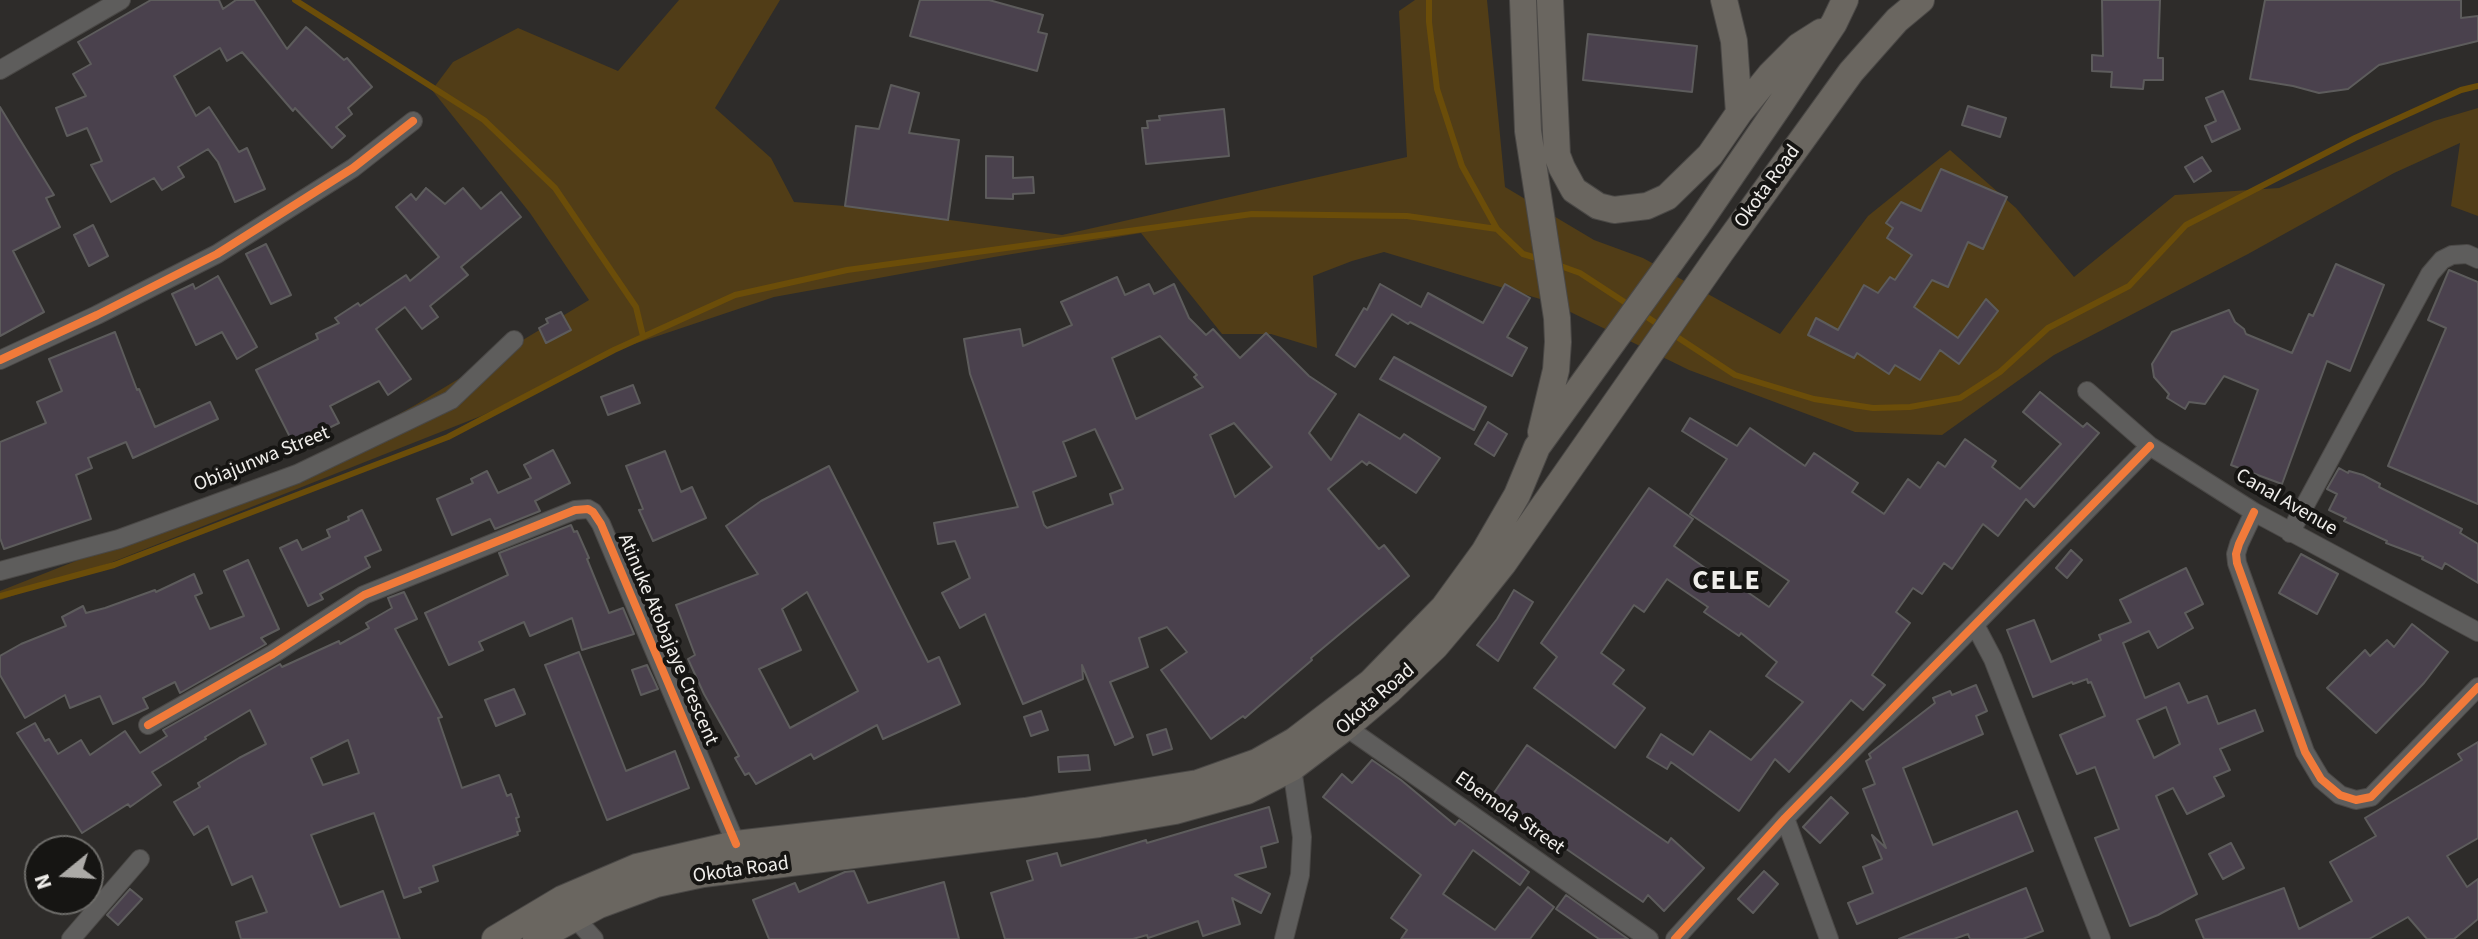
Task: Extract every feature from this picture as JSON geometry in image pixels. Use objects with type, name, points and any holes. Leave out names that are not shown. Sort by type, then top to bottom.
[{"type":"main road","points":[[1523,0],[1528,131],[1558,342],[1549,406],[1537,447]]},
{"type":"main road","points":[[1550,0],[1555,138],[1562,168],[1574,190],[1598,206],[1614,210],[1647,206],[1667,197],[1710,155],[1770,75],[1839,12]]},
{"type":"main road","points":[[1724,0],[1734,41],[1739,113]]},
{"type":"main road","name":"Okota Road","points":[[495,939],[562,899],[637,867],[736,844],[875,839],[1099,824],[1175,811],[1247,791],[1292,768],[1346,727],[1435,647],[1494,558],[1635,378],[1721,252],[1851,72],[1897,20],[1921,0]]},
{"type":"main road","name":"Okota Road","points":[[536,939],[599,905],[656,884],[703,874],[814,861],[875,839],[1198,783],[1257,762],[1294,741],[1371,682],[1494,558],[1537,447],[1696,227],[1839,12]]},
{"type":"street","points":[[0,70],[121,0]]},
{"type":"street","points":[[0,360],[217,254],[353,168],[413,121]]},
{"type":"street","points":[[2290,533],[2430,274],[2442,260],[2452,255],[2467,254],[2478,259]]},
{"type":"street","name":"Obiajunwa Street","points":[[0,571],[119,539],[297,474],[451,400],[514,340]]},
{"type":"street","name":"Canal Avenue","points":[[2087,391],[2150,446],[2254,512],[2478,632]]},
{"type":"street","points":[[1675,939],[1785,818],[2150,446]]},
{"type":"street","name":"Atinuke Atobajaye Crescent","points":[[148,725],[273,654],[364,595],[575,510],[588,509],[601,524],[736,844]]},
{"type":"street","points":[[2254,512],[2239,544],[2237,563],[2305,752],[2321,779],[2340,795],[2356,800],[2371,797],[2478,687]]},
{"type":"street","points":[[1975,625],[1993,659],[2101,939]]},
{"type":"street","name":"Ebemola Street","points":[[1346,727],[1648,938]]},
{"type":"street","points":[[1284,939],[1300,875],[1302,837],[1292,768]]},
{"type":"street","points":[[1785,818],[1829,939]]},
{"type":"street","points":[[71,939],[140,859]]},
{"type":"street","points":[[575,918],[594,939]]},
{"type":"shaded area","points":[[679,0],[780,0],[715,108],[771,158],[794,202],[1062,235],[1407,157],[1399,11],[1415,0],[1487,0],[1505,187],[1594,240],[1643,258],[1780,334],[1868,216],[1950,150],[2016,208],[2074,277],[2175,195],[2279,188],[2434,121],[2478,108],[2478,216],[2451,206],[2460,143],[2394,173],[2248,254],[2054,355],[1942,435],[1855,432],[1689,370],[1550,302],[1384,252],[1313,276],[1317,348],[1271,334],[1222,334],[1141,233],[774,297],[616,350],[481,416],[110,563],[0,600],[0,591],[283,479],[417,404],[589,300],[530,213],[432,90],[453,62],[518,28],[618,71]]},
{"type":"building","points":[[151,0],[219,0],[223,9],[236,0],[254,0],[287,49],[306,27],[344,60],[347,58],[372,87],[348,108],[352,114],[336,127],[345,136],[332,148],[295,108],[293,111],[242,52],[227,61],[220,48],[174,76],[196,116],[209,107],[239,152],[247,148],[265,189],[235,202],[218,162],[208,149],[178,167],[184,177],[162,190],[154,178],[111,202],[91,165],[102,161],[87,128],[67,136],[56,108],[86,96],[73,74],[91,64],[78,42]]},
{"type":"building","points":[[920,0],[989,0],[1043,15],[1038,32],[1047,34],[1037,71],[910,36]]},
{"type":"building","points":[[2102,0],[2160,0],[2158,58],[2163,58],[2163,80],[2144,80],[2143,89],[2111,87],[2112,72],[2092,71],[2092,55],[2103,56]]},
{"type":"building","points":[[2265,0],[2461,0],[2461,18],[2478,16],[2478,41],[2379,65],[2348,89],[2319,93],[2250,79]]},
{"type":"building","points":[[1588,34],[1697,46],[1692,92],[1583,80]]},
{"type":"building","points":[[891,85],[919,93],[909,133],[959,140],[948,220],[845,206],[856,126],[879,129]]},
{"type":"building","points":[[2223,91],[2240,129],[2212,142],[2205,126],[2216,121],[2206,98]]},
{"type":"building","points":[[1968,106],[2006,118],[2000,137],[1962,125]]},
{"type":"building","points":[[0,107],[54,195],[46,198],[60,227],[13,251],[44,312],[0,336]]},
{"type":"building","points":[[1224,109],[1229,156],[1146,164],[1142,128],[1148,128],[1147,121],[1160,120],[1159,116]]},
{"type":"building","points":[[986,156],[1013,157],[1013,178],[1033,177],[1034,193],[1013,194],[1013,199],[986,198]]},
{"type":"building","points":[[2202,157],[2211,171],[2194,182],[2185,167]]},
{"type":"building","points":[[1941,169],[2007,197],[1983,249],[1968,242],[1948,287],[1932,280],[1914,307],[1958,338],[1986,299],[1998,311],[1959,364],[1940,350],[1920,380],[1895,365],[1889,374],[1857,353],[1854,358],[1808,335],[1816,318],[1838,330],[1864,285],[1878,293],[1890,277],[1895,280],[1912,255],[1887,238],[1893,228],[1886,223],[1901,202],[1921,211]]},
{"type":"building","points":[[426,188],[445,204],[463,188],[481,209],[501,192],[521,217],[461,267],[468,275],[430,306],[438,317],[422,329],[405,307],[376,329],[411,379],[388,395],[379,381],[330,406],[339,423],[294,445],[256,370],[318,339],[316,334],[339,323],[335,318],[358,303],[360,306],[406,275],[410,281],[439,257],[396,207],[411,194],[416,200]]},
{"type":"building","points":[[93,225],[108,256],[89,266],[74,235]]},
{"type":"building","points":[[266,244],[291,295],[271,304],[246,254]]},
{"type":"building","points":[[2336,264],[2384,285],[2350,371],[2327,361],[2282,484],[2231,465],[2258,390],[2224,376],[2205,404],[2189,402],[2185,409],[2167,398],[2169,394],[2154,377],[2152,364],[2172,332],[2229,310],[2246,334],[2292,353],[2309,314],[2313,316]]},
{"type":"building","points":[[2449,270],[2478,282],[2478,504],[2388,466],[2446,328],[2428,320]]},
{"type":"building","points":[[218,276],[257,347],[237,359],[222,332],[196,345],[172,294],[193,284],[195,289]]},
{"type":"building","points":[[1117,277],[1125,295],[1149,284],[1154,294],[1174,284],[1189,318],[1206,335],[1213,329],[1240,358],[1266,333],[1309,376],[1336,394],[1309,433],[1331,460],[1359,414],[1400,439],[1404,434],[1440,458],[1416,493],[1369,462],[1367,465],[1362,461],[1328,489],[1379,549],[1384,545],[1409,576],[1245,718],[1243,716],[1211,739],[1161,670],[1187,652],[1167,627],[1139,638],[1148,667],[1110,682],[1133,737],[1115,745],[1082,665],[1083,679],[1023,704],[985,614],[960,628],[942,593],[970,578],[955,541],[938,544],[934,523],[1018,507],[970,374],[964,339],[1020,329],[1023,346],[1072,325],[1061,302]],"holes":[[[1160,336],[1197,375],[1194,377],[1203,387],[1136,419],[1112,358]],[[1234,423],[1272,467],[1235,497],[1210,435]],[[1095,429],[1123,489],[1110,494],[1113,504],[1047,528],[1033,492],[1076,476],[1063,442]]]},
{"type":"building","points":[[1380,284],[1421,307],[1428,293],[1483,323],[1505,284],[1530,298],[1507,337],[1527,348],[1512,376],[1392,314],[1355,367],[1336,355],[1364,308],[1367,310]]},
{"type":"building","points":[[561,312],[571,330],[546,343],[539,328],[548,323],[546,319]]},
{"type":"building","points":[[115,332],[155,427],[210,402],[218,419],[133,458],[126,442],[88,458],[92,468],[76,475],[91,519],[4,549],[0,538],[0,442],[46,423],[37,402],[62,391],[49,359]]},
{"type":"building","points":[[1394,357],[1486,407],[1474,430],[1380,379]]},
{"type":"building","points":[[633,385],[640,403],[608,415],[601,397]]},
{"type":"building","points":[[2040,392],[2083,427],[2087,423],[2099,433],[2034,507],[2026,499],[1998,536],[1983,524],[1952,569],[1944,563],[1922,594],[1913,588],[1896,612],[1910,623],[1872,675],[1885,685],[1863,710],[1851,700],[1789,772],[1775,759],[1739,811],[1671,762],[1667,769],[1647,757],[1661,734],[1693,755],[1710,731],[1751,760],[1803,702],[1766,676],[1777,662],[1741,633],[1739,636],[1704,612],[1708,607],[1667,579],[1644,612],[1634,605],[1601,653],[1624,670],[1613,684],[1645,708],[1615,748],[1534,688],[1557,657],[1541,643],[1649,488],[1693,519],[1674,546],[1718,577],[1720,573],[1769,607],[1789,581],[1690,514],[1727,459],[1682,431],[1690,418],[1737,446],[1750,428],[1805,466],[1814,453],[1858,483],[1852,492],[1884,514],[1908,479],[1920,488],[1938,462],[1945,467],[1965,439],[1996,461],[1992,467],[2020,489],[2061,444],[2023,412]]},
{"type":"building","points":[[1488,422],[1507,434],[1494,456],[1475,444]]},
{"type":"building","points":[[553,450],[570,483],[535,501],[540,511],[495,529],[490,519],[452,535],[437,499],[473,483],[471,479],[487,471],[498,493],[531,478],[524,465]]},
{"type":"building","points":[[665,451],[681,492],[692,487],[706,518],[653,541],[639,510],[643,509],[626,466]]},
{"type":"building","points":[[829,466],[928,662],[939,657],[960,704],[883,739],[877,725],[814,759],[811,754],[756,784],[749,773],[745,775],[735,758],[739,756],[688,659],[695,655],[676,605],[758,574],[726,526],[761,501]],"holes":[[[807,592],[858,691],[790,728],[759,669],[801,650],[782,609]]]},
{"type":"building","points":[[2339,468],[2363,475],[2380,484],[2379,487],[2462,529],[2460,533],[2478,544],[2478,583],[2445,563],[2442,569],[2423,557],[2386,543],[2329,510],[2337,494],[2327,489]]},
{"type":"building","points":[[362,510],[381,550],[365,557],[370,567],[320,594],[323,599],[308,606],[280,548],[297,540],[302,550],[330,537],[327,530]]},
{"type":"building","points":[[571,525],[589,558],[609,613],[623,608],[634,634],[582,650],[572,618],[530,636],[524,622],[479,642],[483,650],[449,665],[425,613],[508,575],[499,553]]},
{"type":"building","points":[[2071,550],[2082,560],[2067,578],[2056,568]]},
{"type":"building","points":[[2301,554],[2338,574],[2317,614],[2279,593]]},
{"type":"building","points":[[248,560],[279,629],[261,638],[266,644],[180,693],[175,682],[143,698],[148,708],[113,724],[100,696],[70,708],[65,695],[25,718],[0,675],[0,656],[66,626],[62,617],[83,606],[86,613],[105,608],[156,592],[194,574],[202,593],[195,596],[210,629],[244,616],[224,571]]},
{"type":"building","points":[[2186,568],[2203,604],[2185,613],[2193,628],[2158,648],[2149,631],[2123,643],[2145,698],[2179,683],[2188,703],[2207,696],[2218,724],[2255,710],[2263,731],[2220,749],[2230,770],[2214,777],[2224,796],[2187,814],[2173,788],[2156,796],[2197,894],[2130,926],[2095,838],[2119,829],[2095,767],[2077,774],[2060,735],[2105,716],[2091,682],[2088,683],[2087,679],[2072,682],[2033,697],[2007,630],[2034,620],[2051,662],[2101,640],[2099,635],[2131,622],[2120,600]],"holes":[[[2166,707],[2180,744],[2154,758],[2137,720]]]},
{"type":"building","points":[[1514,590],[1533,602],[1498,661],[1477,645]]},
{"type":"building","points":[[404,592],[417,619],[395,629],[442,717],[438,718],[462,788],[499,775],[507,796],[511,794],[520,831],[518,835],[433,866],[438,881],[404,898],[374,813],[311,835],[340,907],[383,891],[400,939],[241,939],[236,922],[267,912],[252,876],[232,885],[208,826],[194,835],[174,802],[200,787],[198,783],[266,744],[250,710],[152,772],[161,785],[130,807],[128,804],[82,833],[17,733],[35,723],[45,741],[49,739],[58,754],[81,740],[90,755],[125,731],[140,753],[167,736],[163,730],[280,664],[282,667],[339,641],[340,644],[369,628],[366,623],[392,608],[388,598]],"holes":[[[348,740],[359,773],[323,785],[311,758]]]},
{"type":"building","points":[[2412,624],[2448,652],[2424,683],[2376,733],[2327,688],[2365,650],[2370,656],[2387,640],[2394,647]]},
{"type":"building","points":[[579,652],[626,771],[675,751],[689,788],[607,820],[545,665]]},
{"type":"building","points":[[647,665],[658,689],[641,695],[632,670]]},
{"type":"building","points":[[1976,685],[1987,711],[1976,716],[1983,734],[1903,768],[1933,845],[2017,811],[2033,851],[1857,924],[1848,903],[1873,893],[1863,867],[1882,859],[1872,835],[1886,848],[1863,789],[1875,784],[1866,761],[1871,758],[1869,754],[1935,703],[1933,698],[1950,691],[1952,695]]},
{"type":"building","points":[[514,689],[525,714],[496,726],[485,700]]},
{"type":"building","points":[[1041,711],[1048,730],[1031,736],[1024,717]]},
{"type":"building","points":[[1166,729],[1172,749],[1153,755],[1147,735]]},
{"type":"building","points":[[2478,742],[2478,838],[2447,856],[2467,887],[2478,879],[2478,919],[2454,939],[2427,939],[2408,917],[2369,939],[2204,939],[2196,920],[2284,888],[2299,929],[2352,901],[2330,862],[2376,836],[2365,818],[2462,760],[2458,754]]},
{"type":"building","points":[[1527,745],[1668,843],[1671,838],[1704,868],[1664,911],[1648,895],[1643,902],[1491,797]]},
{"type":"building","points":[[1088,755],[1090,770],[1059,772],[1058,757]]},
{"type":"building","points":[[1372,760],[1455,825],[1459,820],[1529,872],[1520,885],[1473,850],[1443,894],[1495,930],[1528,887],[1554,907],[1530,939],[1401,939],[1407,930],[1391,918],[1421,875],[1323,797],[1342,774],[1352,783]]},
{"type":"building","points":[[1831,797],[1848,813],[1820,843],[1803,827]]},
{"type":"building","points":[[1269,807],[1278,842],[1261,847],[1266,867],[1235,875],[1270,894],[1261,913],[1232,898],[1240,924],[1203,936],[1198,921],[1148,938],[1147,935],[1133,939],[1005,939],[991,893],[1033,880],[1027,861],[1057,853],[1061,866]]},
{"type":"building","points":[[2231,843],[2244,868],[2223,879],[2209,854]]},
{"type":"building","points":[[854,871],[868,903],[944,882],[959,939],[769,939],[753,900],[795,883],[799,892]]},
{"type":"building","points":[[1764,871],[1778,884],[1753,913],[1738,899]]},
{"type":"building","points":[[2026,888],[2043,931],[2023,939],[1970,939],[1968,934],[1954,939],[1899,939]]},
{"type":"building","points":[[130,889],[142,899],[118,925],[107,915]]},
{"type":"building","points":[[1566,895],[1628,939],[1599,939],[1556,909]]},
{"type":"waterway","points":[[295,0],[484,120],[555,188],[636,307],[643,336]]},
{"type":"waterway","points":[[1429,0],[1437,89],[1462,166],[1497,229],[1523,254],[1540,259]]},
{"type":"waterway","points":[[1671,333],[1735,375],[1814,399],[1873,408],[1910,407],[1960,398],[2000,372],[2048,328],[2129,286],[2186,225],[2355,138],[2461,90],[2478,86]]},
{"type":"waterway","points":[[0,596],[114,565],[448,437],[614,350],[735,295],[847,270],[1252,214],[1407,216],[1497,229]]},
{"type":"waterway","points":[[1555,264],[1580,273],[1632,307]]},
{"type":"waterway","points":[[1641,313],[1662,327]]},
{"type":"cycle path","points":[[0,360],[217,254],[353,168],[413,121]]},
{"type":"cycle path","points":[[1675,939],[1785,818],[2150,446]]},
{"type":"cycle path","points":[[148,725],[273,654],[364,595],[575,510],[588,509],[601,524],[736,844]]},
{"type":"cycle path","points":[[2254,512],[2239,544],[2237,563],[2305,752],[2321,779],[2340,795],[2356,800],[2371,797],[2478,687]]},
{"type":"district","name":"CELE","points":[[1727,583]]}]
